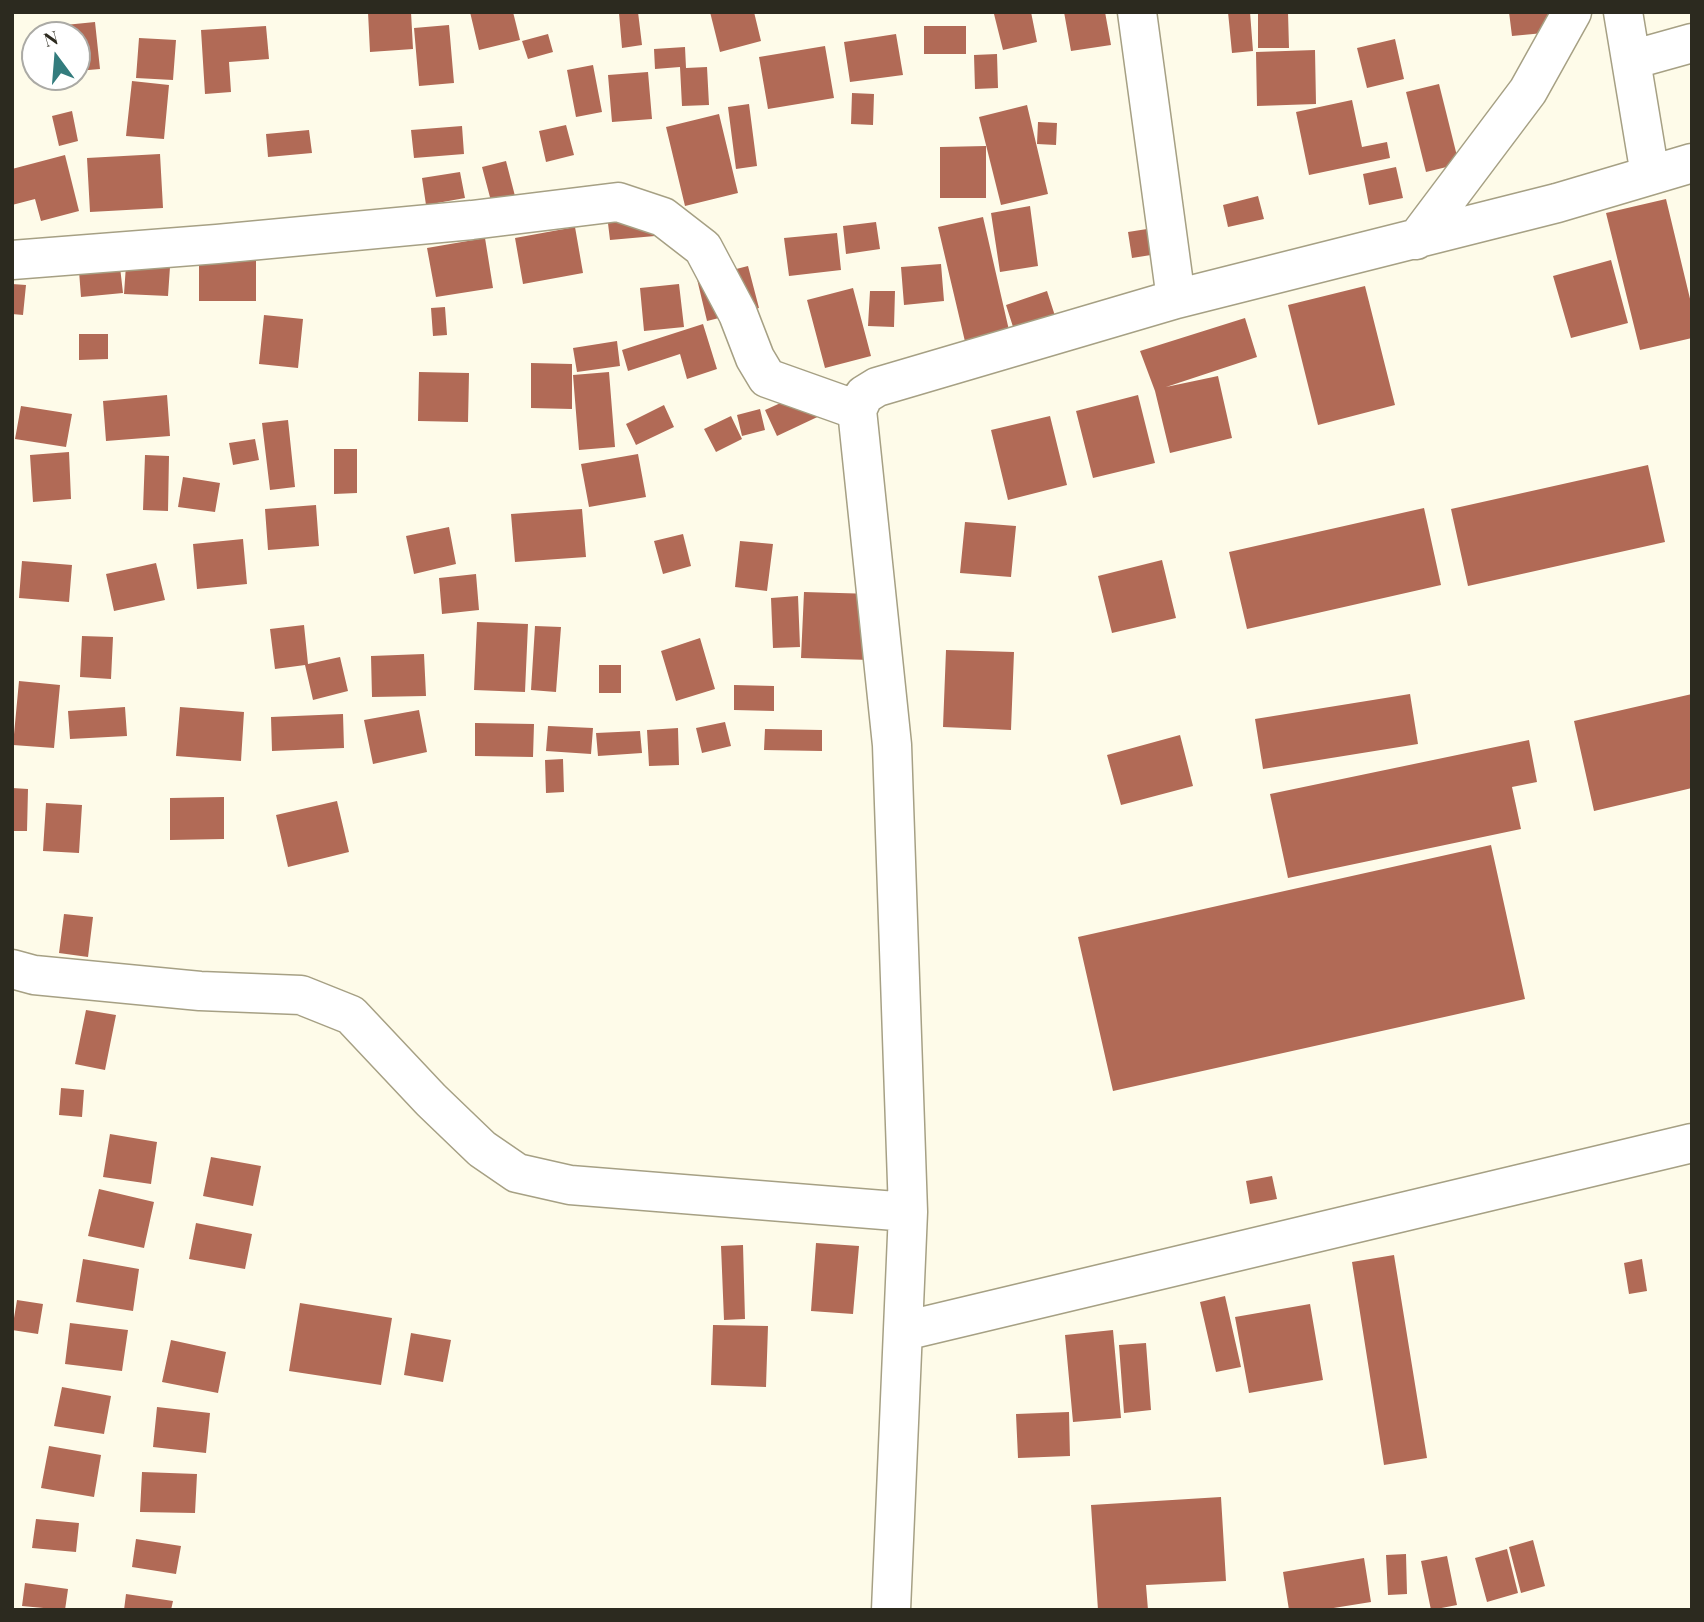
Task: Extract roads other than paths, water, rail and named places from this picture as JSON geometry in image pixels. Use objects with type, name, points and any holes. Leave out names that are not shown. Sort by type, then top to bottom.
[{"type":"street","points":[[1137,12],[1176,299]]},
{"type":"street","points":[[1416,240],[1528,91],[1572,12]]},
{"type":"street","points":[[1623,12],[1650,175]]},
{"type":"street","points":[[1631,60],[1692,43]]},
{"type":"street","points":[[891,1610],[908,1212],[891,745],[857,410],[864,395],[877,387],[1176,299],[1557,203],[1692,163]]},
{"type":"street","points":[[12,260],[244,242],[472,220],[618,202],[663,217],[703,248],[738,314],[755,358],[767,378],[857,410]]},
{"type":"street","points":[[12,969],[34,975],[186,989],[301,995],[326,1004],[351,1015],[431,1100],[482,1149],[517,1174],[570,1185],[908,1212]]},
{"type":"street","points":[[904,1331],[1692,1143]]}]
